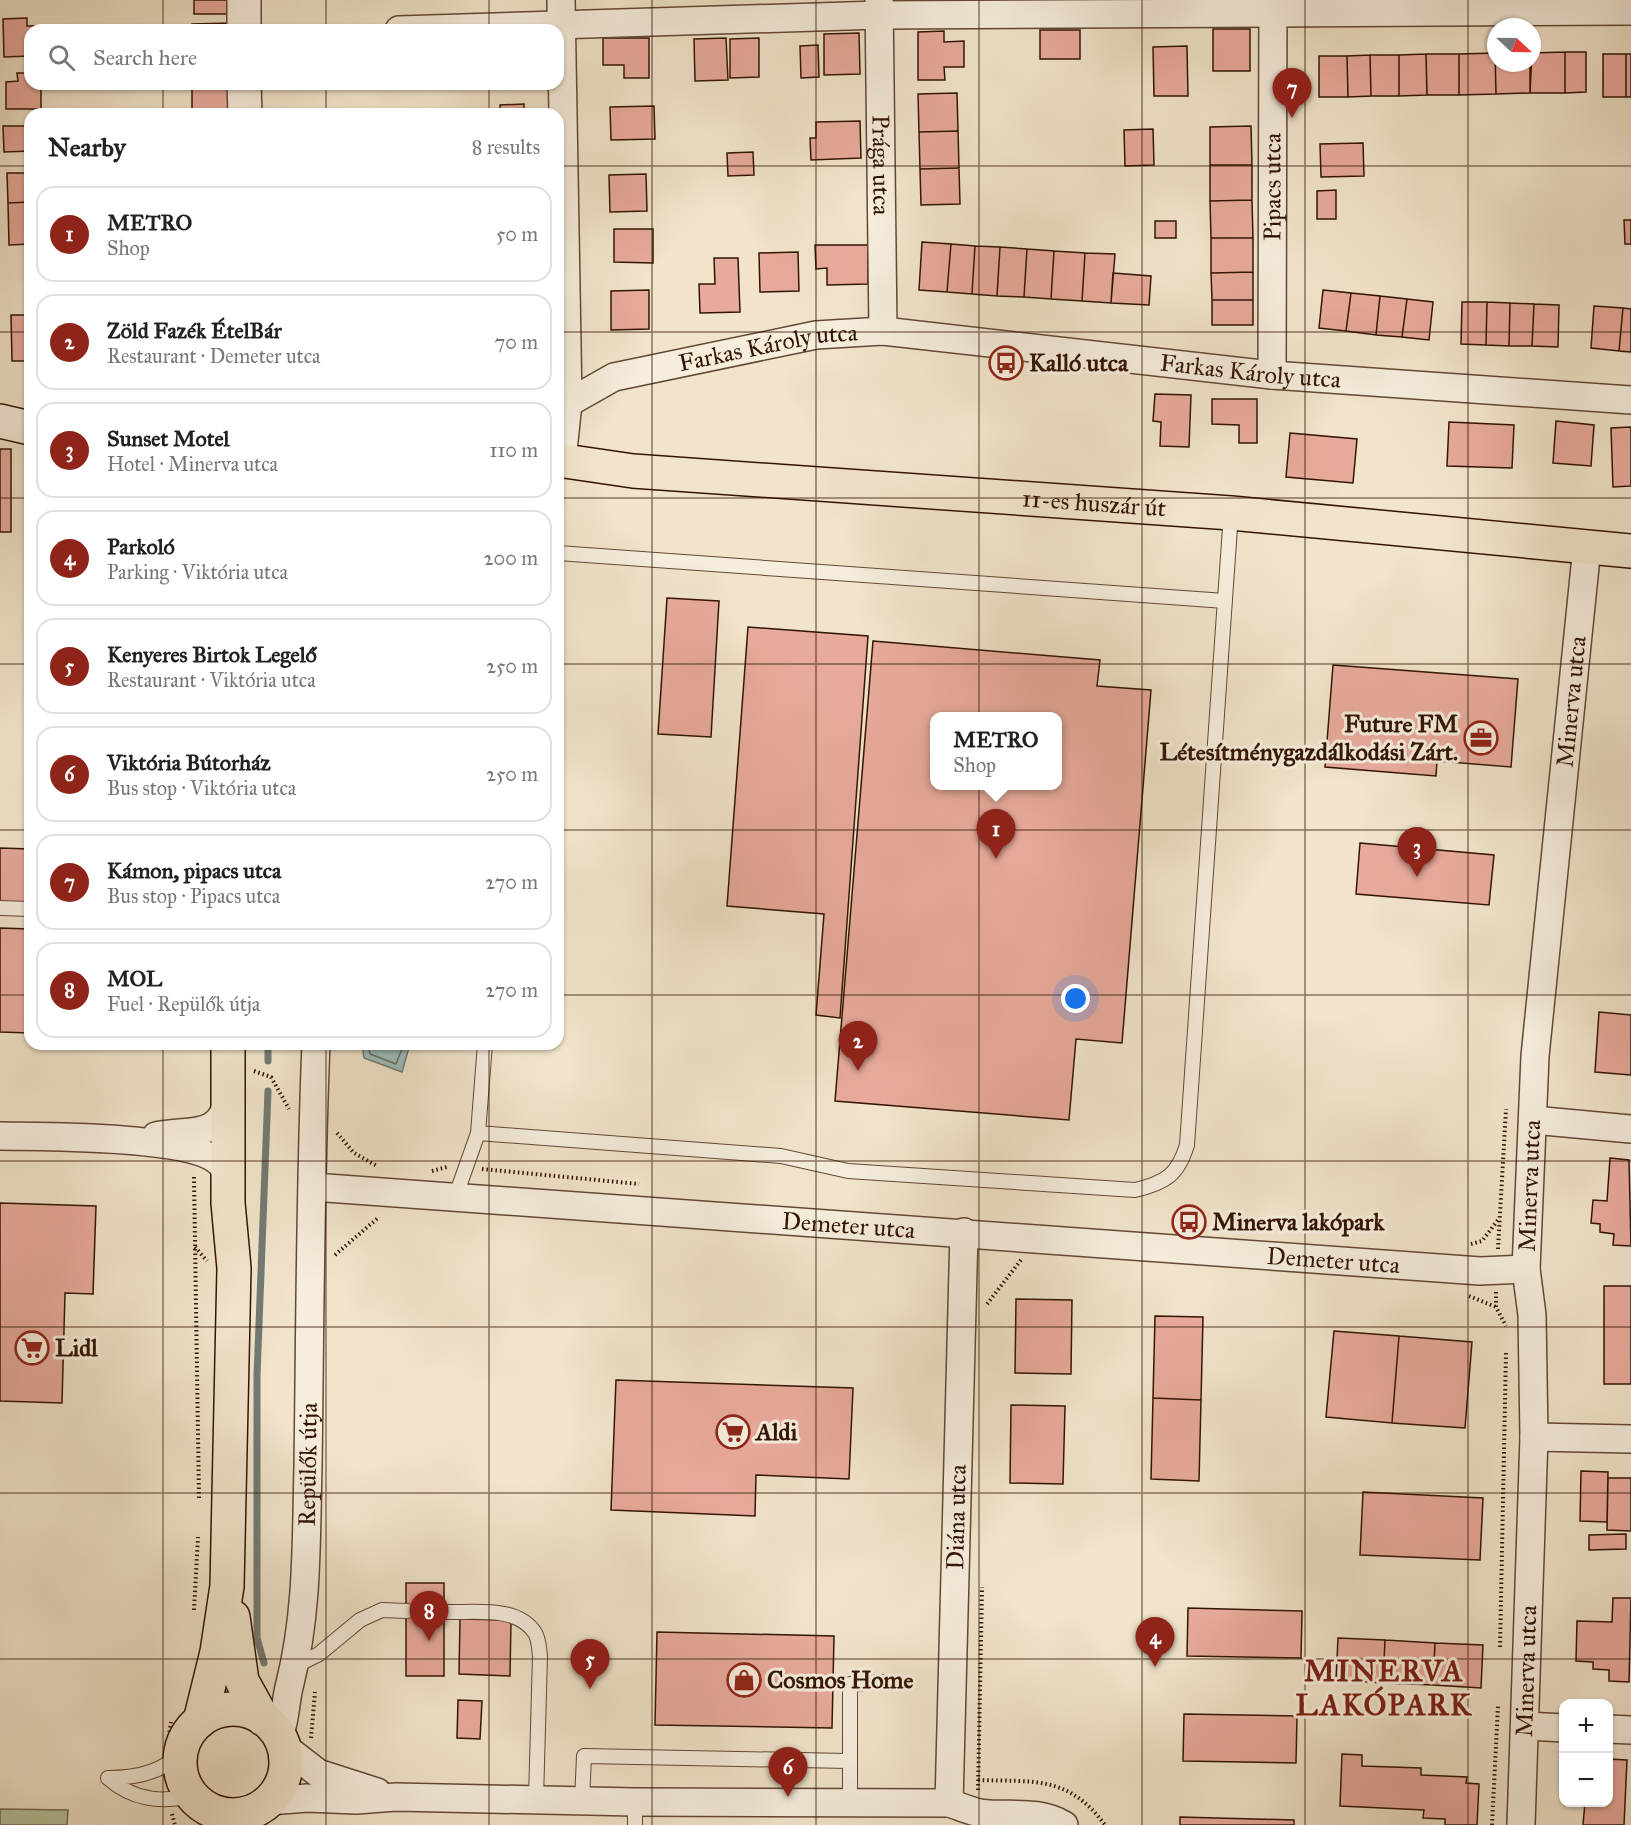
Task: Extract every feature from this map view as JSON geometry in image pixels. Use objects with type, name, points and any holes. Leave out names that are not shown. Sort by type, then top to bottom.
[{"type":"main road","name":"11-es huszár út","points":[[564,461],[633,471],[1231,513],[1631,551]]},
{"type":"main road","points":[[224,1267],[243,1237],[247,1204],[243,1069],[232,1050]]},
{"type":"main road","points":[[227,1586],[217,1652],[186,1720],[189,1732],[173,1759],[192,1805],[225,1815],[240,1815],[261,1811],[284,1776],[285,1761],[275,1734],[242,1681],[227,1586],[224,1267],[228,1187],[243,1069]]},
{"type":"main road","points":[[186,1720],[231,1710],[247,1712],[275,1734]]},
{"type":"street","points":[[244,0],[244,24]]},
{"type":"street","points":[[456,24],[561,13],[879,7],[1273,7],[1631,11]]},
{"type":"street","name":"Prága utca","points":[[879,7],[882,331]]},
{"type":"street","name":"Pipacs utca","points":[[1272,375],[1273,7]]},
{"type":"street","points":[[244,90],[245,108]]},
{"type":"street","points":[[561,90],[561,108]]},
{"type":"street","name":"Farkas Károly utca","points":[[564,402],[614,377],[816,335],[882,331],[1272,375],[1631,400]]},
{"type":"street","points":[[0,420],[24,422]]},
{"type":"street","points":[[0,420],[24,426]]},
{"type":"street","name":"Minerva utca","points":[[1521,1825],[1534,1437],[1532,1315],[1526,1269],[1536,1045],[1587,547]]},
{"type":"street","points":[[313,1187],[312,1127],[316,1050]]},
{"type":"street","points":[[134,1140],[211,1128],[225,1115],[243,1069]]},
{"type":"street","points":[[1533,1120],[1631,1129]]},
{"type":"street","points":[[0,1136],[134,1140],[207,1155],[224,1168],[228,1187]]},
{"type":"street","name":"Demeter utca","points":[[313,1187],[1020,1236],[1480,1271],[1526,1269]]},
{"type":"street","name":"Repülők útja","points":[[275,1734],[284,1725],[286,1703],[295,1666],[306,1580],[313,1187]]},
{"type":"street","name":"Diána utca","points":[[949,1803],[964,1232]]},
{"type":"street","points":[[1534,1437],[1631,1438]]},
{"type":"street","points":[[1526,1726],[1559,1728]]},
{"type":"street","points":[[1613,1729],[1631,1730]]},
{"type":"street","points":[[275,1734],[318,1773],[396,1797]]},
{"type":"street","points":[[261,1811],[307,1798],[356,1800],[396,1797],[582,1801],[635,1814],[850,1803],[949,1803],[980,1813],[1031,1814],[1052,1818],[1064,1825]]},
{"type":"lane","points":[[478,1133],[781,1156],[848,1172],[1135,1190],[1154,1185],[1170,1176],[1182,1163],[1187,1145],[1231,513]]},
{"type":"lane","points":[[564,553],[1225,602]]},
{"type":"lane","points":[[0,908],[24,909]]},
{"type":"lane","points":[[455,1198],[478,1133],[485,1050]]},
{"type":"lane","points":[[295,1666],[319,1654],[360,1620],[382,1610],[406,1611]]},
{"type":"lane","points":[[444,1612],[510,1614],[526,1623],[536,1635],[540,1656],[536,1799]]},
{"type":"lane","points":[[850,1803],[848,1761],[850,1684],[882,1682]]},
{"type":"lane","points":[[582,1801],[584,1756],[848,1761]]},
{"type":"lane","points":[[173,1759],[138,1776],[108,1778],[140,1797],[192,1805]]},
{"type":"path","points":[[243,1069],[271,1077],[299,1128],[312,1127]]},
{"type":"path","points":[[987,1315],[987,1303],[1021,1262],[1020,1236]]},
{"type":"path","points":[[200,1502],[194,1246],[199,1255],[224,1267]]},
{"type":"path","points":[[193,1621],[199,1533]]},
{"type":"path","points":[[980,1813],[982,1577]]},
{"type":"path","points":[[173,1759],[186,1720]]},
{"type":"path","points":[[175,1825],[192,1805]]},
{"type":"green space","points":[[0,1809],[68,1810],[67,1825],[0,1825]]},
{"type":"water","points":[[363,1050],[408,1050],[402,1072],[364,1058]]},
{"type":"building","points":[[194,0],[227,0],[227,14],[194,14]]},
{"type":"building","points":[[27,18],[27,24],[24,24],[24,56],[4,57],[3,19]]},
{"type":"building","points":[[1213,29],[1250,29],[1250,71],[1213,71]]},
{"type":"building","points":[[1040,30],[1080,30],[1080,59],[1040,59]]},
{"type":"building","points":[[944,31],[944,42],[964,41],[964,67],[944,67],[945,80],[918,80],[918,32]]},
{"type":"building","points":[[859,33],[860,74],[824,75],[824,34]]},
{"type":"building","points":[[603,38],[649,38],[649,78],[624,78],[624,65],[603,65]]},
{"type":"building","points":[[726,38],[728,80],[695,81],[694,39]]},
{"type":"building","points":[[759,38],[759,77],[730,78],[730,39]]},
{"type":"building","points":[[818,45],[819,77],[801,78],[800,46]]},
{"type":"building","points":[[1187,46],[1188,96],[1154,96],[1153,47]]},
{"type":"building","points":[[1565,52],[1565,93],[1530,93],[1531,72],[1541,72],[1541,53]]},
{"type":"building","points":[[1565,52],[1586,52],[1586,92],[1565,93]]},
{"type":"building","points":[[1487,53],[1487,72],[1495,72],[1496,94],[1459,95],[1459,54]]},
{"type":"building","points":[[1426,54],[1459,54],[1459,95],[1427,95]]},
{"type":"building","points":[[1426,54],[1427,95],[1399,96],[1399,55]]},
{"type":"building","points":[[1603,54],[1626,54],[1626,97],[1603,97]]},
{"type":"building","points":[[1626,54],[1631,54],[1631,97],[1626,97]]},
{"type":"building","points":[[1370,55],[1371,96],[1348,97],[1347,56]]},
{"type":"building","points":[[1370,55],[1399,55],[1399,96],[1371,96]]},
{"type":"building","points":[[1319,56],[1347,56],[1348,97],[1319,97]]},
{"type":"building","points":[[1495,72],[1530,72],[1530,93],[1496,94]]},
{"type":"building","points":[[17,73],[24,73],[24,90],[41,90],[41,108],[6,109],[6,82],[18,81]]},
{"type":"building","points":[[192,90],[228,90],[228,108],[192,108]]},
{"type":"building","points":[[957,93],[958,131],[919,132],[918,94]]},
{"type":"building","points":[[524,104],[524,108],[500,108],[500,105]]},
{"type":"building","points":[[654,106],[655,139],[611,140],[610,107]]},
{"type":"building","points":[[860,121],[861,158],[811,160],[810,138],[816,138],[816,122]]},
{"type":"building","points":[[3,126],[24,126],[24,151],[4,152]]},
{"type":"building","points":[[1251,126],[1252,165],[1210,165],[1210,127]]},
{"type":"building","points":[[1153,129],[1154,165],[1125,166],[1124,130]]},
{"type":"building","points":[[958,131],[959,168],[920,169],[919,132]]},
{"type":"building","points":[[1363,143],[1364,176],[1321,177],[1320,144]]},
{"type":"building","points":[[753,152],[754,175],[728,176],[727,153]]},
{"type":"building","points":[[1210,165],[1252,165],[1252,200],[1210,201]]},
{"type":"building","points":[[959,168],[960,204],[921,205],[920,169]]},
{"type":"building","points":[[7,173],[24,173],[24,202],[8,203]]},
{"type":"building","points":[[646,174],[647,211],[610,212],[609,175]]},
{"type":"building","points":[[1336,190],[1336,219],[1317,219],[1317,191]]},
{"type":"building","points":[[1252,200],[1253,238],[1211,238],[1210,201]]},
{"type":"building","points":[[24,202],[24,244],[9,245],[8,203]]},
{"type":"building","points":[[1624,220],[1631,220],[1631,244],[1625,244]]},
{"type":"building","points":[[1155,221],[1176,221],[1176,238],[1155,238]]},
{"type":"building","points":[[614,229],[653,229],[653,263],[614,262]]},
{"type":"building","points":[[1211,238],[1253,238],[1253,272],[1211,273]]},
{"type":"building","points":[[922,242],[951,244],[947,292],[919,290]]},
{"type":"building","points":[[951,244],[975,246],[972,294],[947,292]]},
{"type":"building","points":[[815,245],[868,245],[868,284],[827,285],[827,268],[816,269]]},
{"type":"building","points":[[975,246],[1000,247],[997,296],[972,294]]},
{"type":"building","points":[[1000,247],[1027,249],[1024,297],[997,296]]},
{"type":"building","points":[[1027,249],[1054,251],[1051,299],[1024,297]]},
{"type":"building","points":[[1054,251],[1085,253],[1082,301],[1051,299]]},
{"type":"building","points":[[798,252],[799,291],[760,292],[759,253]]},
{"type":"building","points":[[1085,253],[1115,254],[1111,303],[1082,301]]},
{"type":"building","points":[[714,258],[738,258],[740,312],[700,313],[699,284],[715,284]]},
{"type":"building","points":[[1253,272],[1253,300],[1212,300],[1211,273]]},
{"type":"building","points":[[1113,273],[1151,276],[1149,305],[1111,303]]},
{"type":"building","points":[[649,290],[649,329],[611,330],[611,291]]},
{"type":"building","points":[[1323,290],[1351,293],[1346,331],[1319,328]]},
{"type":"building","points":[[1351,293],[1380,296],[1376,335],[1346,331]]},
{"type":"building","points":[[1380,296],[1407,299],[1402,337],[1376,335]]},
{"type":"building","points":[[1407,299],[1433,302],[1429,340],[1402,337]]},
{"type":"building","points":[[1212,300],[1253,300],[1253,325],[1212,325]]},
{"type":"building","points":[[1462,302],[1487,302],[1486,345],[1461,344]]},
{"type":"building","points":[[1487,302],[1510,303],[1509,346],[1486,345]]},
{"type":"building","points":[[1510,303],[1534,304],[1532,346],[1509,346]]},
{"type":"building","points":[[1534,304],[1559,305],[1558,347],[1532,346]]},
{"type":"building","points":[[1594,306],[1623,308],[1619,351],[1591,348]]},
{"type":"building","points":[[1623,308],[1631,309],[1631,352],[1619,351]]},
{"type":"building","points":[[11,315],[24,315],[24,361],[12,361]]},
{"type":"building","points":[[1155,394],[1191,395],[1189,447],[1160,446],[1161,422],[1153,421]]},
{"type":"building","points":[[1212,399],[1257,399],[1257,443],[1239,443],[1239,425],[1212,424]]},
{"type":"building","points":[[1556,421],[1594,425],[1591,466],[1553,463]]},
{"type":"building","points":[[1449,422],[1514,425],[1512,468],[1447,466]]},
{"type":"building","points":[[1631,427],[1631,486],[1613,487],[1611,428]]},
{"type":"building","points":[[1290,433],[1357,439],[1353,483],[1286,477]]},
{"type":"building","points":[[0,449],[11,449],[11,532],[0,532]]},
{"type":"building","points":[[667,598],[719,601],[711,737],[658,734]]},
{"type":"building","points":[[748,627],[868,636],[840,1018],[816,1015],[824,914],[727,906]]},
{"type":"building","points":[[873,641],[1100,660],[1097,686],[1151,690],[1122,1043],[1076,1039],[1069,1120],[835,1101]]},
{"type":"building","points":[[1333,665],[1518,679],[1511,767],[1437,761],[1436,776],[1325,767]]},
{"type":"building","points":[[1360,843],[1494,855],[1489,905],[1356,894]]},
{"type":"building","points":[[0,848],[24,849],[24,902],[0,902]]},
{"type":"building","points":[[0,928],[24,929],[24,1033],[0,1032]]},
{"type":"building","points":[[1599,1012],[1631,1015],[1631,1075],[1595,1072]]},
{"type":"building","points":[[1610,1158],[1629,1160],[1631,1246],[1613,1245],[1614,1234],[1600,1232],[1600,1224],[1591,1223],[1593,1200],[1607,1201]]},
{"type":"building","name":"Lidl","points":[[0,1203],[96,1206],[93,1294],[65,1293],[62,1403],[0,1401]]},
{"type":"building","points":[[1604,1286],[1631,1286],[1631,1384],[1604,1384]]},
{"type":"building","points":[[1016,1299],[1072,1300],[1071,1374],[1015,1373]]},
{"type":"building","points":[[1155,1316],[1203,1317],[1201,1400],[1153,1398]]},
{"type":"building","points":[[1334,1331],[1399,1336],[1392,1423],[1326,1417]]},
{"type":"building","points":[[1399,1336],[1472,1342],[1465,1428],[1392,1423]]},
{"type":"building","name":"Aldi","points":[[616,1380],[853,1388],[849,1479],[756,1475],[755,1516],[611,1510]]},
{"type":"building","points":[[1153,1398],[1201,1400],[1199,1481],[1151,1479]]},
{"type":"building","points":[[1011,1405],[1065,1406],[1063,1484],[1010,1483]]},
{"type":"building","points":[[1581,1471],[1608,1472],[1607,1522],[1580,1521]]},
{"type":"building","points":[[1608,1478],[1631,1478],[1631,1531],[1607,1530]]},
{"type":"building","points":[[1363,1492],[1483,1498],[1480,1560],[1360,1555]]},
{"type":"building","points":[[1626,1534],[1626,1549],[1589,1550],[1589,1535]]},
{"type":"building","points":[[406,1583],[444,1583],[444,1676],[406,1676]]},
{"type":"building","points":[[1613,1598],[1631,1598],[1629,1682],[1609,1681],[1609,1670],[1593,1669],[1593,1662],[1576,1661],[1577,1621],[1612,1622]]},
{"type":"building","points":[[1188,1608],[1302,1611],[1301,1658],[1187,1656]]},
{"type":"building","points":[[460,1619],[511,1620],[510,1676],[459,1674]]},
{"type":"building","name":"Cosmos Home","points":[[657,1632],[834,1636],[832,1728],[655,1725]]},
{"type":"building","points":[[1338,1638],[1385,1640],[1383,1683],[1336,1680]]},
{"type":"building","points":[[1385,1640],[1435,1643],[1433,1685],[1383,1683]]},
{"type":"building","points":[[1435,1643],[1483,1645],[1481,1688],[1433,1685]]},
{"type":"building","points":[[458,1700],[482,1701],[480,1739],[457,1738]]},
{"type":"building","points":[[1184,1714],[1297,1716],[1296,1763],[1183,1761]]},
{"type":"building","points":[[1342,1754],[1362,1755],[1362,1766],[1421,1768],[1421,1775],[1467,1777],[1466,1783],[1479,1784],[1477,1825],[1445,1825],[1445,1819],[1423,1818],[1424,1810],[1340,1806]]},
{"type":"building","points":[[1613,1759],[1627,1760],[1624,1825],[1583,1825],[1585,1807],[1613,1807]]},
{"type":"building","points":[[1180,1817],[1294,1820],[1294,1825],[1180,1825]]},
{"type":"waterway","points":[[268,1050],[268,1061]]},
{"type":"waterway","points":[[264,1663],[257,1638],[257,1376],[268,1091]]},
{"type":"place","name":"Kámon, pipacs utca","points":[[1292,118]]},
{"type":"place","name":"Kalló utca","points":[[1006,363]]},
{"type":"place","name":"Future FM Létesítménygazdálkodási Zárt.","points":[[1481,738]]},
{"type":"place","name":"METRO","points":[[996,859]]},
{"type":"place","name":"Sunset Motel","points":[[1417,877]]},
{"type":"place","name":"Zöld Fazék ÉtelBár","points":[[858,1071]]},
{"type":"place","name":"Minerva lakópark","points":[[1189,1222]]},
{"type":"place","name":"Lidl","points":[[32,1348]]},
{"type":"place","name":"Aldi","points":[[733,1432]]},
{"type":"place","name":"MOL","points":[[429,1641]]},
{"type":"place","name":"Parkoló","points":[[1155,1667]]},
{"type":"place","name":"Cosmos Home","points":[[744,1680]]},
{"type":"place","name":"Kenyeres Birtok Legelő","points":[[590,1689]]},
{"type":"place","name":"Viktória Bútorház","points":[[788,1797]]},
{"type":"district","name":"MINERVA LAKÓPARK","points":[[1384,1688]]}]
